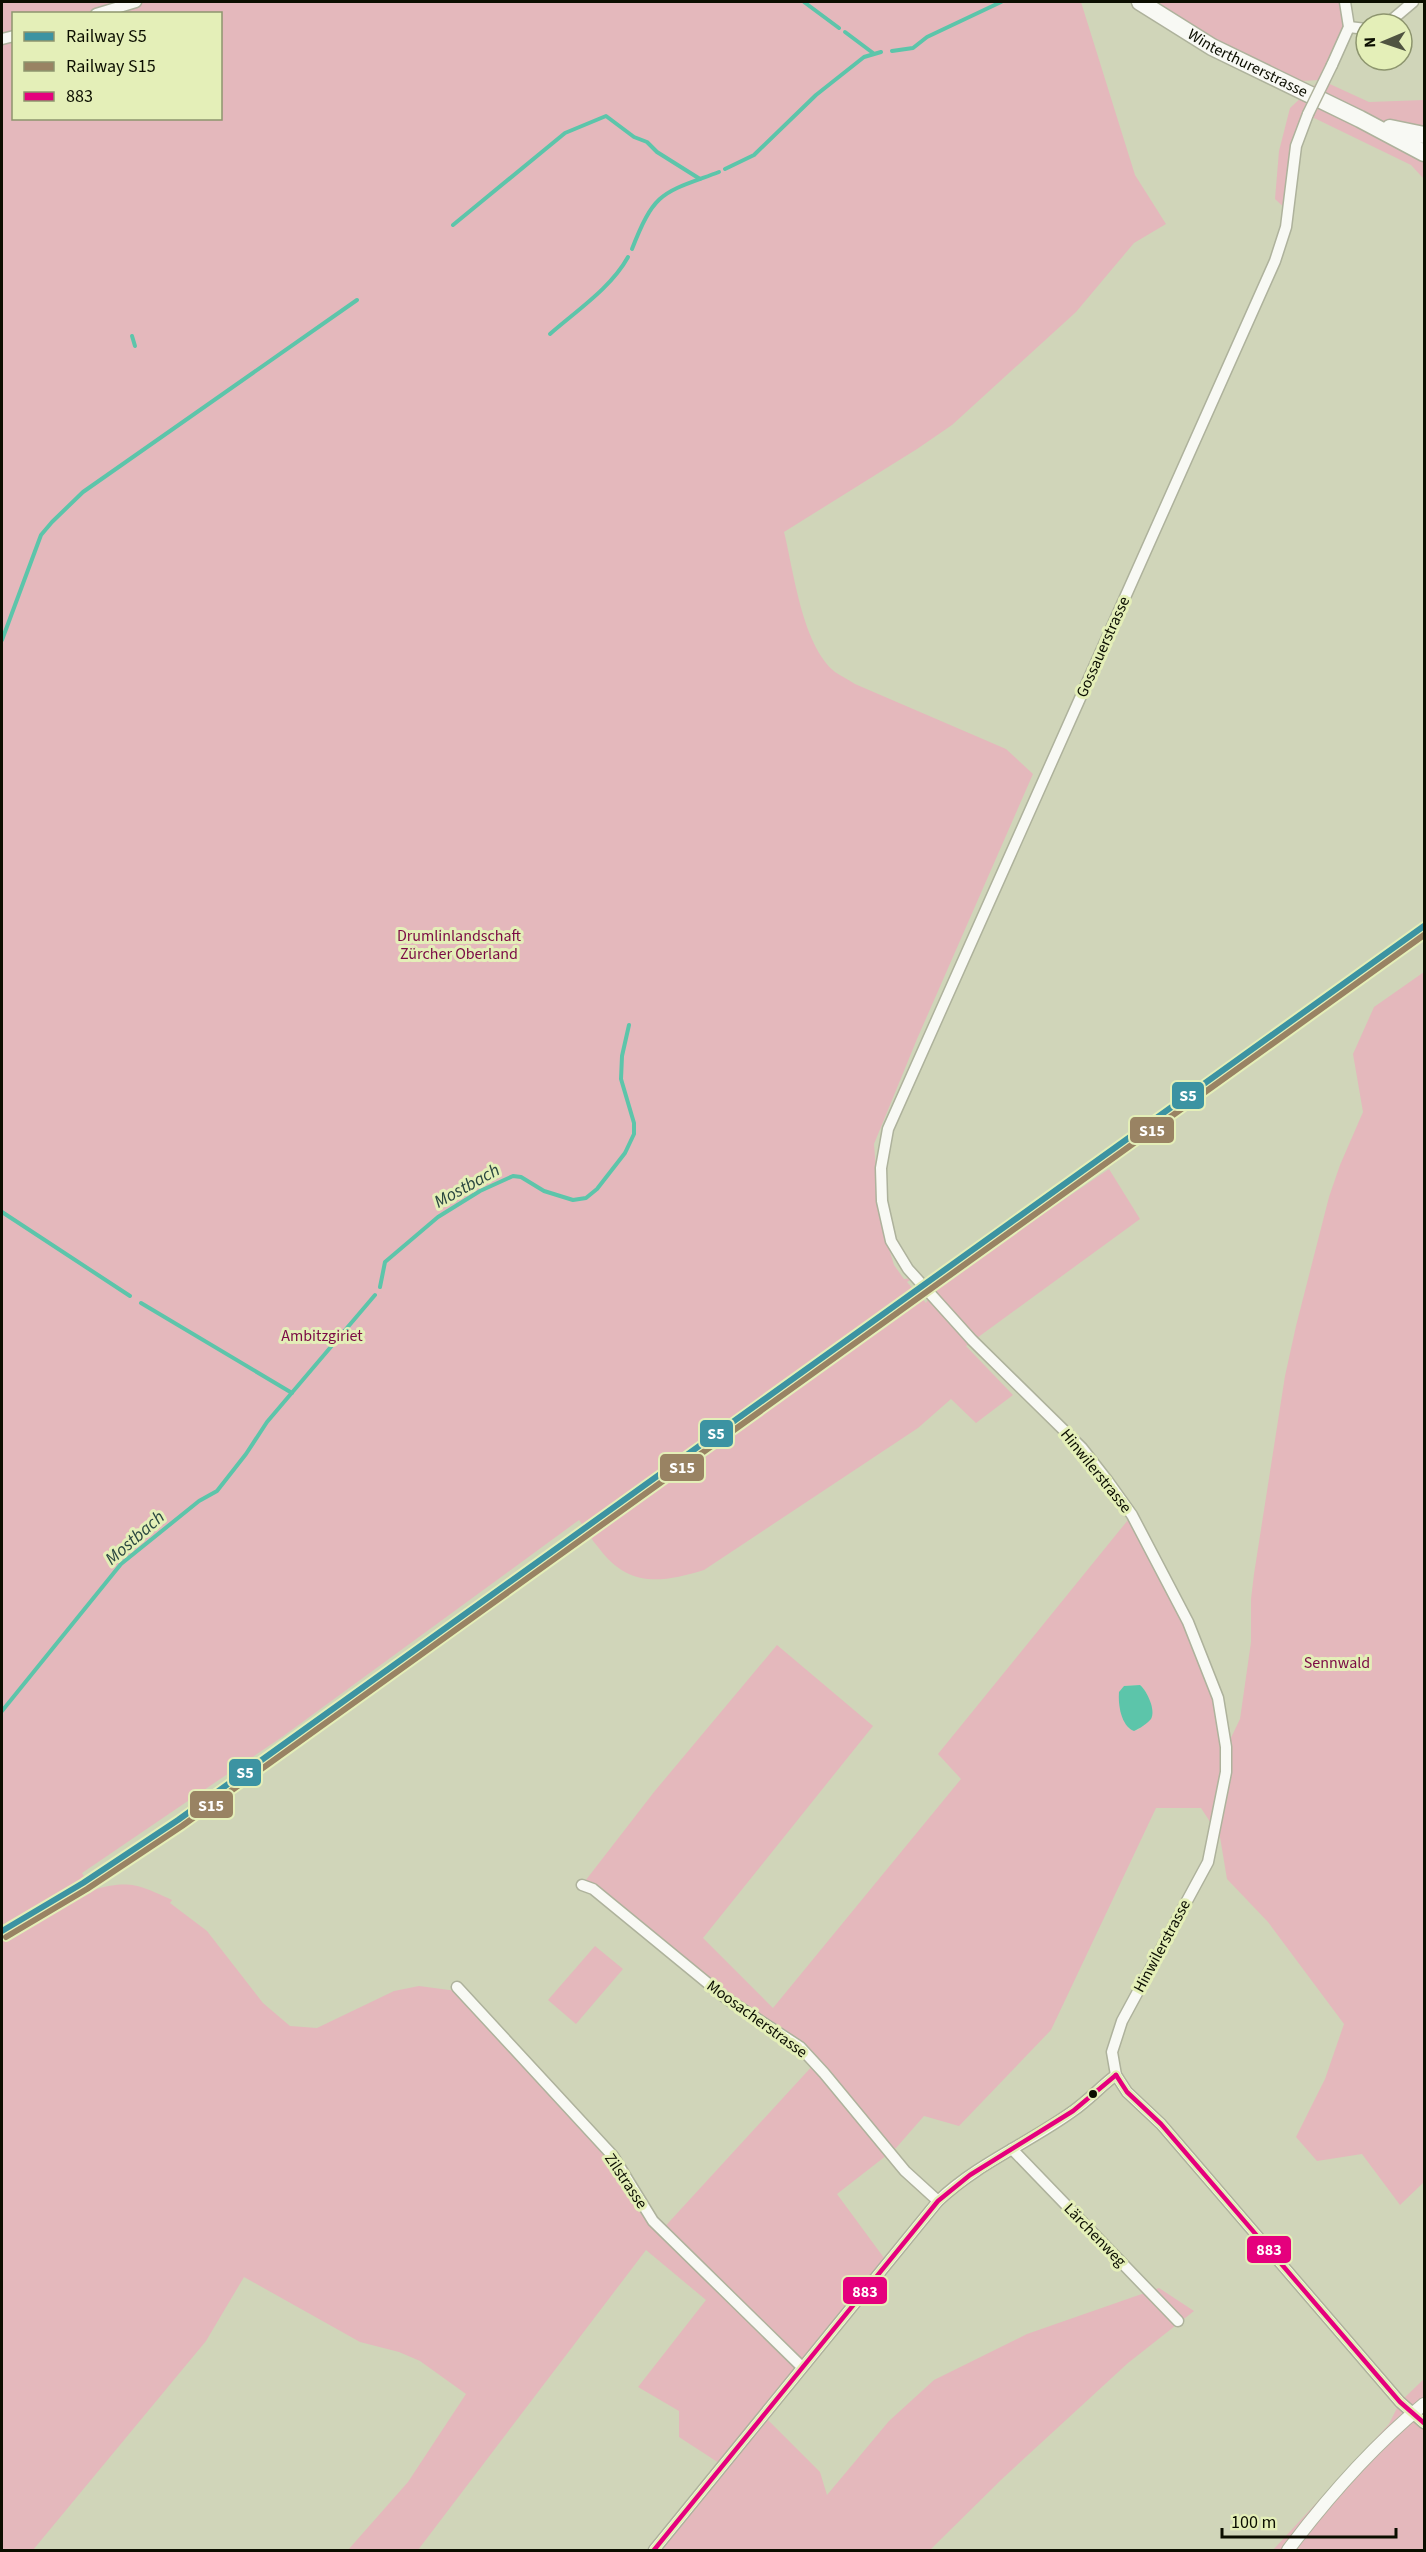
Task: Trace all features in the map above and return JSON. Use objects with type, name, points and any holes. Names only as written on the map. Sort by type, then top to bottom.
[{"type":"highway","name":"Winterthurerstrasse","points":[[1140,2],[1212,47],[1360,119]]},
{"type":"highway","points":[[1360,119],[1425,135]]},
{"type":"highway","points":[[1360,119],[1425,153]]},
{"type":"street","points":[[103,12],[136,2]]},
{"type":"street","points":[[1345,2],[1349,27],[1354,28]]},
{"type":"street","points":[[1401,12],[1413,2]]},
{"type":"street","name":"Gossauerstrasse","points":[[922,1287],[891,1241],[882,1201],[881,1168],[888,1129],[1275,261],[1286,227],[1296,146],[1308,114],[1349,27]]},
{"type":"street","name":"Hinwilerstrasse","points":[[922,1287],[972,1340],[1082,1448],[1107,1480],[1146,1540],[1188,1622],[1218,1698],[1226,1739],[1226,1772],[1208,1862],[1122,2022],[1112,2052],[1116,2075]]},
{"type":"street","name":"Moosacherstrasse","points":[[582,1885],[593,1889],[727,1999],[800,2048],[824,2073],[904,2171],[938,2201]]},
{"type":"street","name":"Zilstrasse","points":[[457,1987],[613,2157],[653,2221],[802,2367]]},
{"type":"street","points":[[654,2550],[938,2201],[954,2186],[1073,2111],[1116,2075],[1127,2092],[1161,2124],[1412,2414],[1425,2423]]},
{"type":"street","name":"Lärchenweg","points":[[1012,2149],[1178,2321]]},
{"type":"street","points":[[1288,2550],[1356,2469],[1425,2404]]},
{"type":"green space","name":"Drumlinlandschaft Zürcher Oberland","points":[[2,2],[1081,2],[1135,175],[1166,224],[1134,243],[1076,312],[952,425],[784,532],[807,626],[824,660],[835,672],[855,684],[1006,749],[1033,774],[917,1039],[874,1144],[880,1219],[894,1265],[904,1279],[913,1278],[907,1282],[926,1303],[936,1286],[1109,1169],[1140,1219],[966,1346],[1013,1395],[976,1423],[951,1399],[918,1428],[704,1570],[674,1578],[646,1579],[621,1570],[598,1547],[579,1520],[282,1737],[82,1873],[92,1890],[116,1885],[133,1885],[172,1900],[170,1903],[207,1931],[263,2003],[290,2026],[317,2028],[394,1991],[419,1986],[457,1991],[609,2160],[649,2224],[659,2233],[815,2063],[582,1885],[654,1792],[777,1645],[873,1726],[703,1938],[773,2008],[961,1779],[938,1754],[1132,1515],[1151,1549],[1218,1698],[1227,1746],[1240,1719],[1251,1642],[1251,1599],[1254,1574],[1285,1376],[1329,1197],[1363,1112],[1353,1054],[1374,1007],[1424,972],[1424,2182],[1400,2205],[1362,2154],[1317,2161],[1296,2137],[1325,2079],[1344,2024],[1268,1922],[1227,1879],[1220,1837],[1201,1808],[1156,1808],[1051,2030],[959,2126],[924,2116],[896,2148],[837,2194],[887,2262],[763,2415],[820,2472],[827,2495],[889,2421],[934,2380],[1027,2334],[1159,2288],[1194,2311],[1128,2363],[1002,2479],[930,2550],[654,2550],[722,2465],[679,2437],[679,2411],[638,2387],[706,2300],[646,2250],[418,2550],[348,2550],[408,2482],[466,2394],[420,2361],[399,2352],[360,2342],[244,2277],[206,2341],[33,2550],[2,2550]],"holes":[[[1140,1685],[1149,1701],[1148,1714],[1138,1730],[1129,1729],[1122,1715],[1119,1692],[1124,1686]]]},
{"type":"green space","points":[[1140,2],[1345,2],[1349,27],[1321,80],[1369,102],[1424,100],[1424,179],[1411,165],[1308,115],[1296,146],[1288,211],[1275,199],[1279,151],[1290,108],[1320,80],[1301,81],[1212,47]]},
{"type":"green space","points":[[595,1946],[623,1969],[576,2024],[548,2000]]},
{"type":"green space","points":[[1424,2379],[1424,2550],[1273,2550],[1389,2424],[1400,2402]]},
{"type":"water","points":[[1140,1685],[1150,1701],[1152,1715],[1148,1722],[1134,1731],[1123,1720],[1119,1692],[1124,1686]]},
{"type":"waterway","points":[[804,2],[839,28]]},
{"type":"waterway","points":[[892,51],[913,48],[927,37],[1001,2]]},
{"type":"waterway","points":[[845,32],[873,53]]},
{"type":"waterway","points":[[725,169],[754,155],[816,95],[864,57],[881,52]]},
{"type":"waterway","points":[[453,225],[565,133],[606,116],[634,137],[647,142],[657,152],[700,179]]},
{"type":"waterway","points":[[632,249],[647,215],[663,196],[719,172]]},
{"type":"waterway","points":[[550,334],[603,289],[628,257]]},
{"type":"waterway","points":[[2,640],[41,535],[83,492],[357,300]]},
{"type":"waterway","points":[[132,336],[135,346]]},
{"type":"waterway","name":"Mostbach","points":[[380,1287],[385,1262],[438,1217],[480,1191],[513,1176],[521,1177],[544,1191],[573,1200],[586,1198],[597,1189],[625,1153],[634,1134],[634,1123],[621,1079],[622,1056],[629,1025]]},
{"type":"waterway","name":"Mostbach","points":[[2,1212],[130,1296]]},
{"type":"waterway","name":"Mostbach","points":[[2,1711],[121,1564],[199,1501],[217,1491],[267,1422],[375,1295]]},
{"type":"waterway","name":"Mostbach","points":[[141,1303],[292,1393]]},
{"type":"rail line","name":"S5","points":[[2,1931],[83,1883],[178,1820],[1424,926]]},
{"type":"rail line","name":"S15","points":[[6,1937],[87,1889],[182,1826],[1424,935]]},
{"type":"transit line","name":"883","points":[[1116,2075],[1127,2092],[1161,2124],[1400,2402],[1424,2423]]},
{"type":"transit line","name":"883","points":[[654,2550],[938,2201],[970,2175],[1073,2111],[1116,2075]]},
{"type":"park label","name":"Ambitzgiriet","points":[[322,1336]]},
{"type":"park label","name":"Sennwald","points":[[1337,1663]]}]
